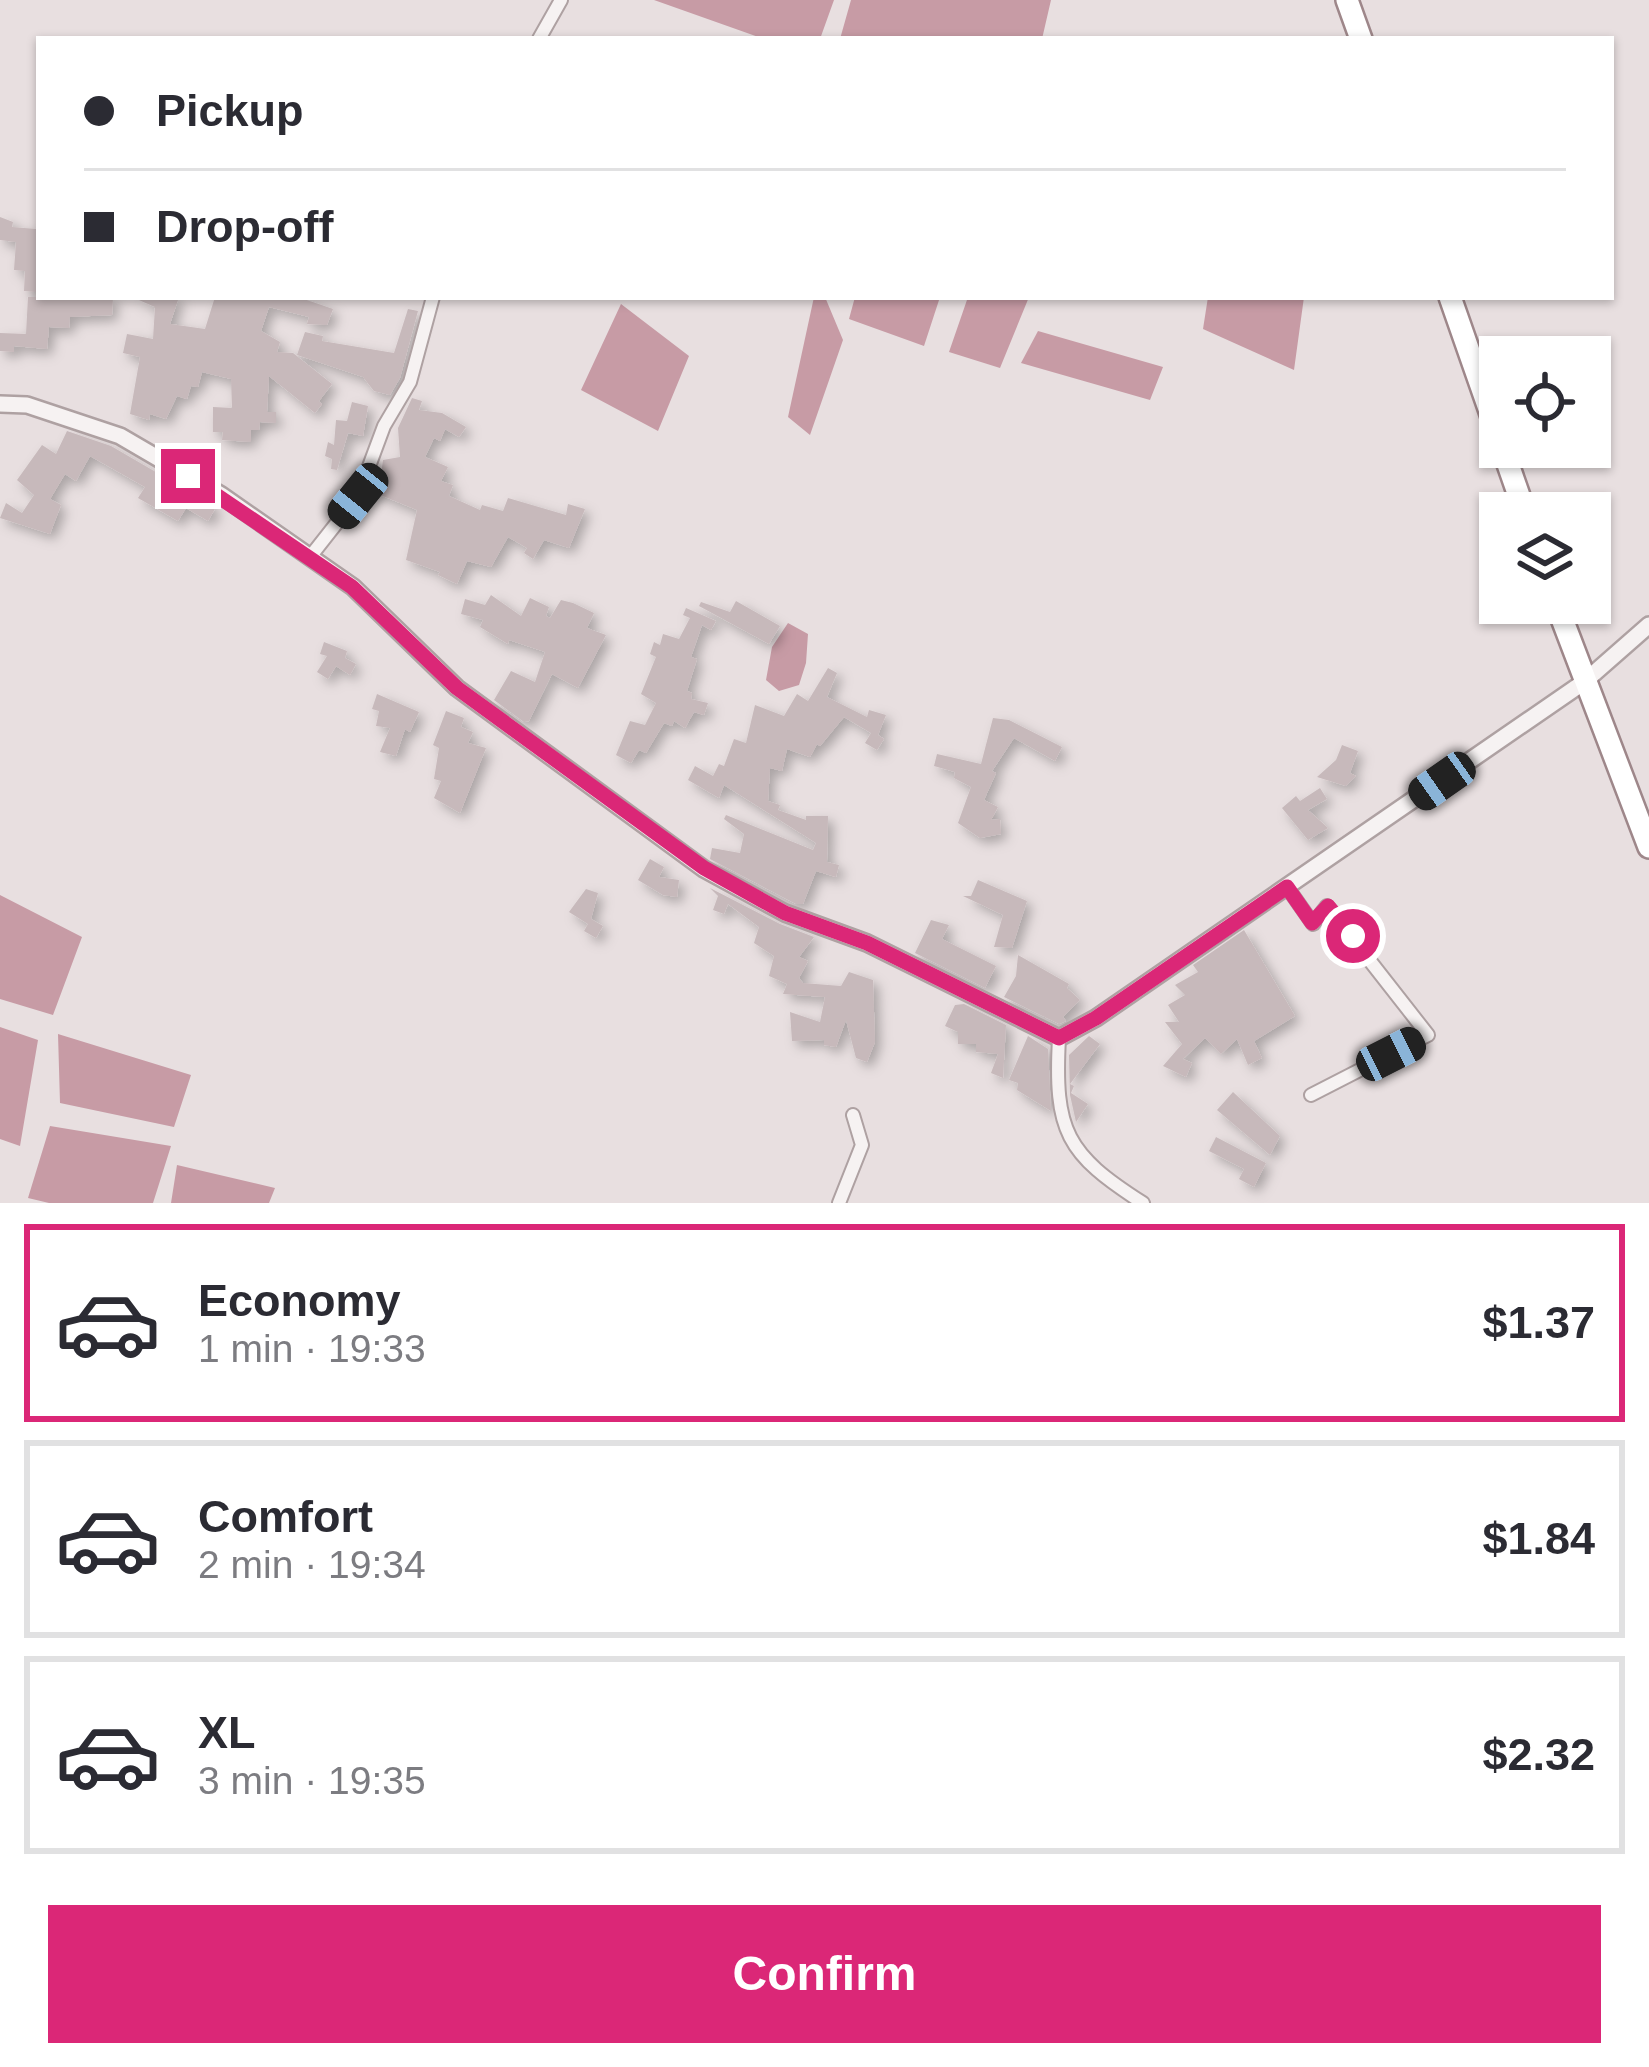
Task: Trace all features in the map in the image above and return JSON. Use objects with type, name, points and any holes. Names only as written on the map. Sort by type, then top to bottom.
[{"type":"highway","points":[[1347,0],[1360,36]]},
{"type":"highway","points":[[1451,300],[1479,381]]},
{"type":"highway","points":[[1563,624],[1649,848]]},
{"type":"street","points":[[541,36],[561,0]]},
{"type":"street","points":[[310,557],[358,496],[384,426],[410,382],[432,300]]},
{"type":"street","points":[[0,404],[27,405],[119,436],[221,495],[352,587],[457,688],[704,868],[785,913],[886,951],[1059,1038]]},
{"type":"street","points":[[1059,1038],[1096,1018],[1584,682],[1649,625]]},
{"type":"street","points":[[1287,887],[1312,923],[1328,906],[1428,1035],[1311,1095]]},
{"type":"street","points":[[1059,1038],[1062,1109],[1071,1145],[1098,1172],[1143,1203]]},
{"type":"street","points":[[839,1203],[862,1145],[853,1115]]},
{"type":"shaded area","points":[[654,0],[834,0],[821,36],[756,36]]},
{"type":"shaded area","points":[[851,0],[1051,0],[1043,36],[841,36]]},
{"type":"shaded area","points":[[813,300],[826,300],[843,340],[810,435],[788,417]]},
{"type":"shaded area","points":[[854,300],[939,300],[924,346],[849,319]]},
{"type":"shaded area","points":[[967,300],[1028,300],[1000,368],[949,352]]},
{"type":"shaded area","points":[[1208,300],[1304,300],[1294,370],[1203,329]]},
{"type":"shaded area","points":[[621,304],[689,356],[658,431],[581,390]]},
{"type":"shaded area","points":[[1038,331],[1163,367],[1150,400],[1021,363]]},
{"type":"shaded area","points":[[788,623],[808,634],[806,663],[799,685],[779,691],[766,680],[772,647]]},
{"type":"shaded area","points":[[0,895],[82,937],[53,1015],[0,999]]},
{"type":"shaded area","points":[[0,1027],[38,1040],[20,1146],[0,1139]]},
{"type":"shaded area","points":[[58,1034],[191,1075],[174,1127],[60,1103]]},
{"type":"shaded area","points":[[50,1126],[171,1146],[153,1203],[49,1203],[28,1198]]},
{"type":"shaded area","points":[[177,1165],[275,1188],[269,1203],[171,1203]]},
{"type":"building","points":[[0,217],[13,222],[12,227],[36,229],[36,292],[24,291],[25,271],[14,270],[16,242],[0,240]]},
{"type":"building","points":[[28,297],[113,300],[112,315],[70,317],[69,328],[49,327],[47,349],[14,346],[14,352],[0,351],[0,333],[26,334]]},
{"type":"building","points":[[139,300],[178,300],[170,324],[205,329],[214,300],[307,300],[333,309],[327,325],[307,324],[309,317],[269,307],[261,331],[280,342],[277,352],[293,353],[332,384],[319,401],[322,404],[315,413],[269,376],[267,412],[276,412],[276,423],[260,422],[259,430],[251,430],[251,442],[222,440],[223,432],[213,432],[213,407],[232,408],[231,379],[202,372],[198,387],[191,386],[187,399],[177,396],[166,419],[130,414],[140,357],[123,353],[127,334],[153,339],[155,307]]},
{"type":"building","points":[[408,309],[418,311],[400,378],[390,395],[374,391],[363,377],[297,355],[305,332],[323,336],[322,341],[394,353]]},
{"type":"building","points":[[412,398],[422,401],[419,410],[442,413],[466,427],[459,437],[445,429],[440,441],[434,438],[425,457],[448,467],[441,481],[453,485],[449,496],[480,510],[482,505],[503,511],[508,498],[566,515],[568,504],[585,509],[569,548],[544,540],[533,559],[524,553],[527,548],[508,537],[491,567],[467,561],[457,584],[438,575],[440,572],[406,560],[417,510],[373,492],[380,483],[383,460],[400,457],[398,428]]},
{"type":"building","points":[[352,402],[368,406],[363,436],[348,433],[337,470],[331,469],[332,459],[325,456],[328,442],[334,445],[336,420],[347,421]]},
{"type":"building","points":[[67,431],[111,446],[216,507],[208,521],[186,508],[178,521],[138,498],[145,487],[90,456],[76,481],[65,474],[50,499],[61,505],[50,534],[0,518],[6,503],[22,513],[34,495],[17,480],[42,445],[56,454]]},
{"type":"building","points":[[491,595],[521,616],[530,598],[549,607],[546,616],[550,618],[561,600],[573,603],[594,613],[587,628],[606,635],[578,688],[552,674],[529,721],[494,700],[511,671],[535,682],[545,652],[509,640],[508,644],[480,627],[483,620],[461,614],[465,599],[485,605]]},
{"type":"building","points":[[736,601],[780,626],[769,644],[699,606],[701,602],[730,612]]},
{"type":"building","points":[[686,608],[716,621],[711,630],[702,625],[691,657],[697,659],[687,691],[691,699],[708,703],[704,715],[694,712],[685,728],[674,721],[672,726],[664,723],[646,753],[639,750],[631,763],[616,755],[630,721],[645,725],[656,703],[641,694],[656,657],[650,654],[654,642],[660,645],[663,634],[679,639],[690,618],[683,615]]},
{"type":"building","points":[[324,642],[347,651],[345,658],[356,664],[350,675],[336,666],[328,679],[317,672],[327,656],[320,654]]},
{"type":"building","points":[[828,668],[837,673],[827,697],[867,717],[869,710],[886,715],[878,735],[884,739],[877,750],[865,743],[871,733],[844,717],[810,757],[787,749],[782,771],[770,768],[768,801],[806,820],[806,816],[828,816],[827,862],[839,865],[836,877],[816,871],[803,904],[796,904],[710,859],[712,848],[740,853],[744,834],[724,819],[726,815],[813,850],[816,843],[724,785],[719,798],[688,780],[695,766],[713,776],[719,764],[724,766],[734,739],[746,743],[755,705],[784,716],[797,694],[808,701]]},
{"type":"building","points":[[377,694],[419,712],[410,732],[405,729],[396,756],[380,752],[390,728],[376,726],[379,711],[372,709]]},
{"type":"building","points":[[446,711],[464,718],[461,727],[473,732],[468,743],[486,748],[460,813],[434,798],[441,781],[434,779],[439,748],[433,745]]},
{"type":"building","points":[[993,718],[1009,720],[1062,747],[1055,761],[1014,738],[992,771],[996,773],[984,800],[998,807],[991,820],[1000,819],[1001,834],[980,838],[958,823],[971,787],[954,778],[955,772],[934,766],[937,754],[981,764]]},
{"type":"building","points":[[1342,745],[1358,751],[1350,773],[1356,776],[1346,786],[1317,777],[1336,760]]},
{"type":"building","points":[[1320,788],[1327,799],[1308,810],[1328,828],[1308,840],[1282,808],[1296,796],[1300,801]]},
{"type":"building","points":[[650,859],[664,867],[659,877],[679,880],[677,897],[663,895],[638,880]]},
{"type":"building","points":[[978,880],[1027,901],[1012,948],[994,947],[1003,915],[963,896],[971,896]]},
{"type":"building","points":[[710,888],[814,937],[799,957],[808,961],[799,978],[803,983],[841,986],[849,972],[873,980],[875,1042],[867,1062],[856,1058],[846,1020],[836,1047],[824,1045],[824,1040],[792,1041],[790,1012],[820,1022],[825,997],[783,994],[787,984],[769,976],[774,956],[754,943],[759,927],[728,904],[724,914],[713,910],[718,896]]},
{"type":"building","points":[[586,889],[598,893],[591,919],[603,926],[596,938],[584,931],[588,924],[569,912]]},
{"type":"building","points":[[931,920],[949,925],[942,939],[996,966],[985,988],[915,953]]},
{"type":"building","points":[[1244,930],[1295,1016],[1254,1041],[1262,1058],[1248,1065],[1237,1039],[1221,1054],[1205,1038],[1183,1059],[1192,1063],[1186,1077],[1163,1066],[1182,1044],[1165,1022],[1179,1022],[1168,1005],[1185,995],[1175,985],[1198,972],[1193,965]]},
{"type":"building","points":[[1018,955],[1069,984],[1067,988],[1080,1000],[1063,1017],[1066,1021],[1059,1024],[1004,997],[1016,976]]},
{"type":"building","points":[[964,1004],[1006,1025],[1003,1078],[991,1073],[998,1054],[976,1052],[976,1044],[958,1044],[958,1032],[945,1026],[955,1005]]},
{"type":"building","points":[[1028,1036],[1048,1049],[1051,1111],[1009,1080]]},
{"type":"building","points":[[1089,1036],[1100,1044],[1070,1084],[1074,1086],[1071,1093],[1088,1104],[1076,1122],[1070,1095],[1069,1055]]},
{"type":"building","points":[[1233,1092],[1280,1136],[1270,1155],[1217,1110]]},
{"type":"building","points":[[1216,1137],[1266,1163],[1254,1187],[1239,1179],[1244,1169],[1209,1151]]},
{"type":"route","points":[[188,476],[352,587],[457,688],[704,868],[785,913],[867,943],[1059,1038],[1096,1018],[1287,887],[1312,923],[1328,906],[1353,936]]}]
